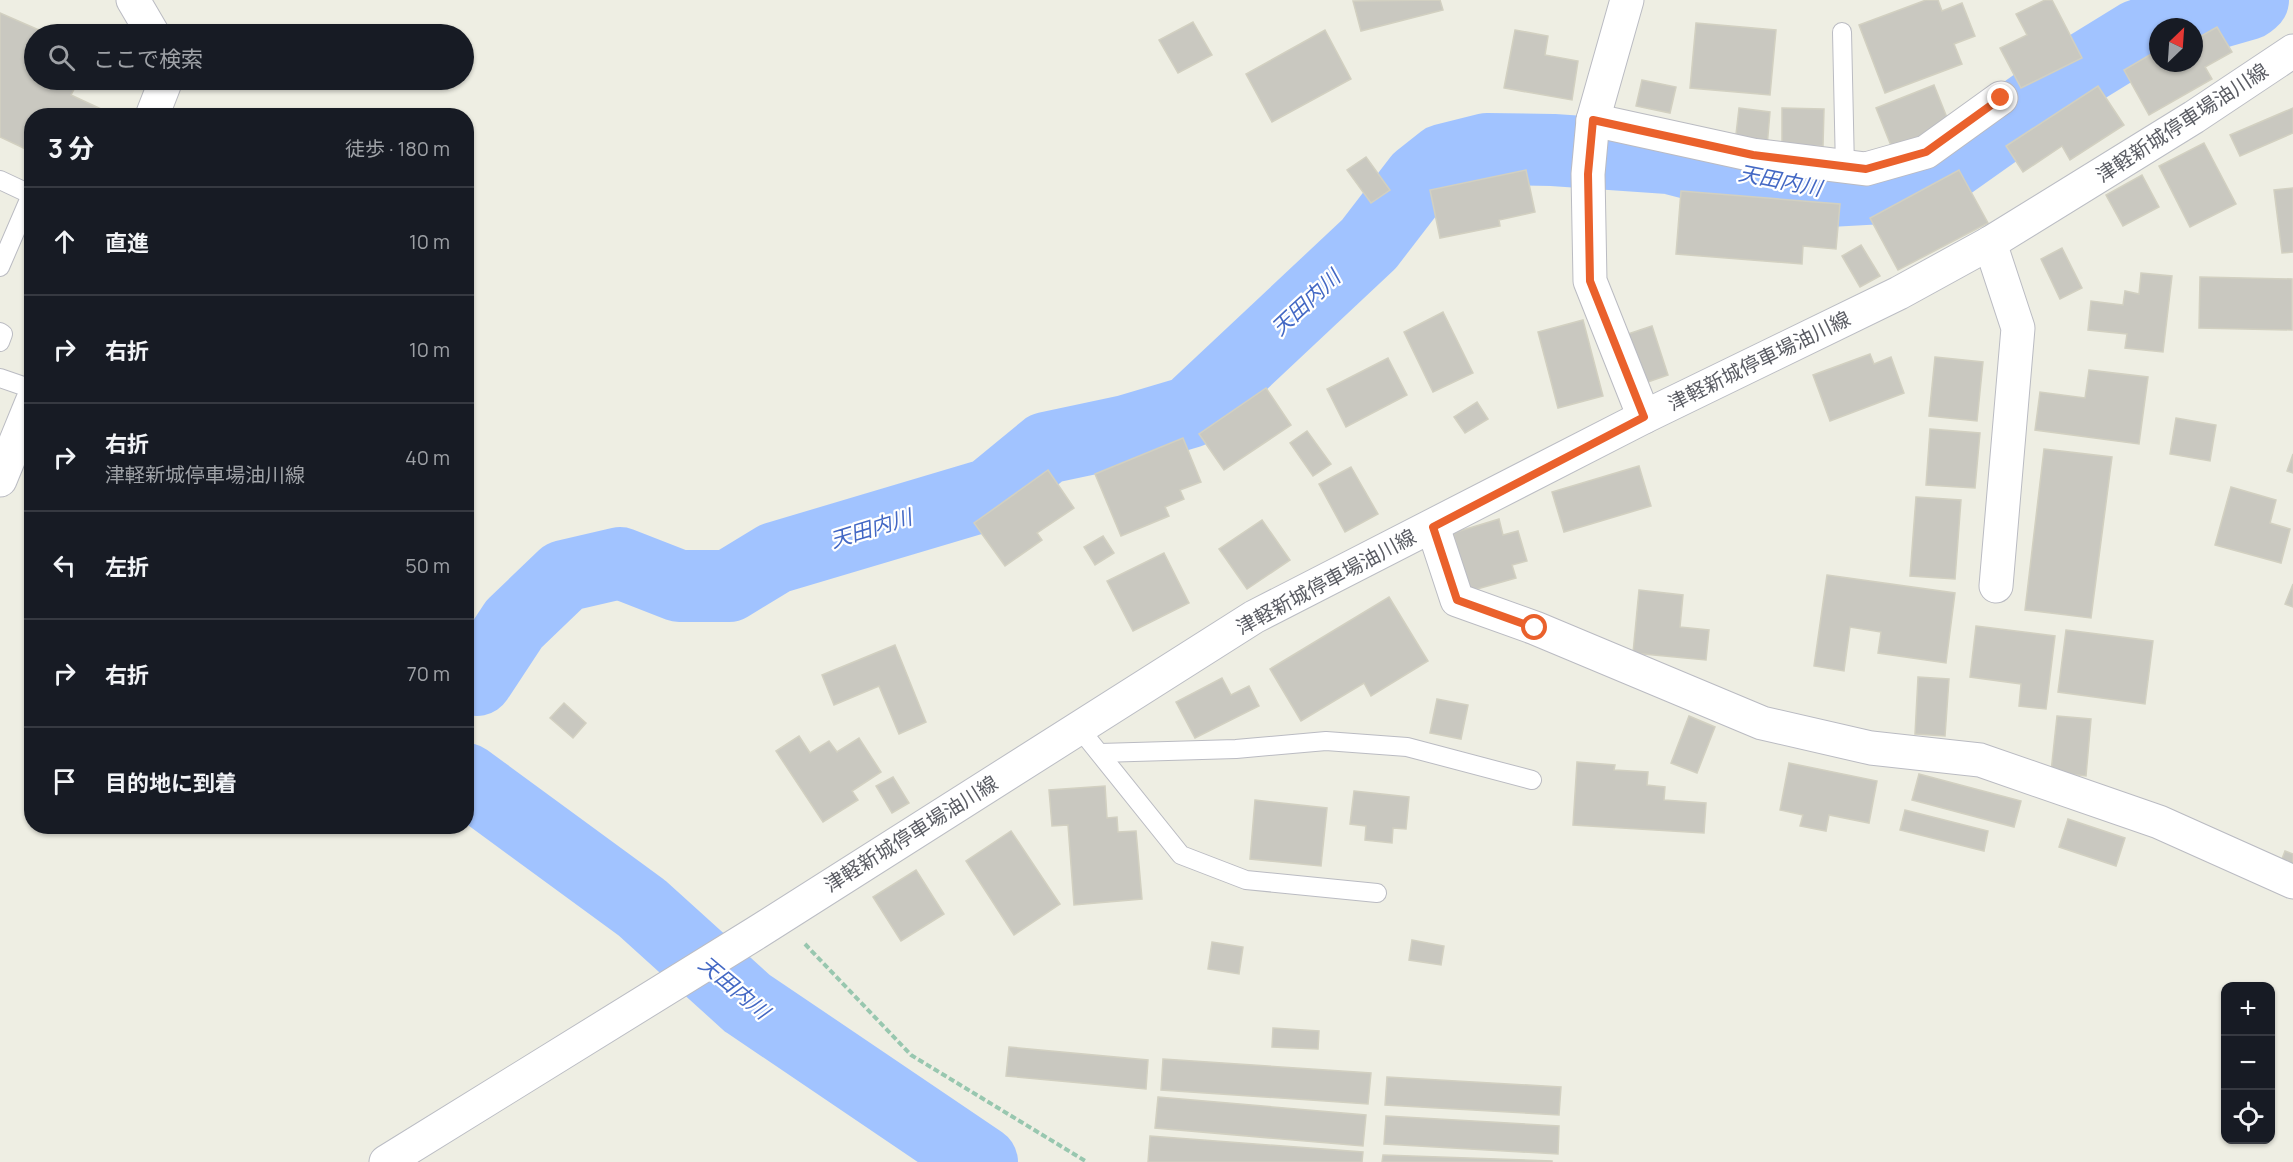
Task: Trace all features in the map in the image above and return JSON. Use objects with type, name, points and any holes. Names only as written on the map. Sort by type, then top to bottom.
[{"type":"street","points":[[133,0],[147,24]]},
{"type":"street","points":[[1627,0],[1592,128],[1588,174],[1590,281],[1644,417]]},
{"type":"street","name":"津軽新城停車場油川線","points":[[386,1162],[768,925],[1254,617],[1644,417],[1899,293],[1990,243],[2194,117],[2293,51]]},
{"type":"street","points":[[155,108],[162,90]]},
{"type":"street","points":[[1592,128],[1753,155],[1866,169],[1926,152],[2001,98]]},
{"type":"street","points":[[1990,243],[2018,328],[1996,586]]},
{"type":"street","points":[[0,480],[24,417]]},
{"type":"street","points":[[1433,527],[1457,600],[1535,628],[1762,723],[1871,748],[1980,760],[2159,822],[2293,882]]},
{"type":"lane","points":[[1842,32],[1845,168]]},
{"type":"lane","points":[[0,180],[24,192]]},
{"type":"lane","points":[[0,267],[24,211]]},
{"type":"lane","points":[[0,332],[3,334],[0,342]]},
{"type":"lane","points":[[0,378],[24,394]]},
{"type":"lane","points":[[1079,728],[1181,855],[1246,880],[1377,893]]},
{"type":"lane","points":[[1100,753],[1236,749],[1326,741],[1407,747],[1532,780]]},
{"type":"path","points":[[768,925],[836,979],[911,1055],[1087,1162]]},
{"type":"building","points":[[1440,0],[1443,10],[1361,31],[1353,1]]},
{"type":"building","points":[[1926,0],[1938,0],[1942,11],[1962,3],[1975,36],[1954,44],[1962,64],[1885,93],[1859,25]]},
{"type":"building","points":[[2045,0],[2052,0],[2082,58],[2021,88],[2000,48],[2027,35],[2016,14]]},
{"type":"building","points":[[0,13],[25,24],[24,90],[74,90],[71,95],[99,108],[24,108],[24,148],[0,137]]},
{"type":"building","points":[[1193,22],[1212,55],[1178,73],[1159,40]]},
{"type":"building","points":[[1696,23],[1776,30],[1770,95],[1690,88]]},
{"type":"building","points":[[2217,27],[2232,52],[2205,67],[2212,79],[2149,115],[2124,70],[2149,55],[2149,72],[2203,72],[2203,35]]},
{"type":"building","points":[[1325,30],[1351,79],[1272,122],[1246,74]]},
{"type":"building","points":[[1515,30],[1548,36],[1545,55],[1578,61],[1572,100],[1504,88]]},
{"type":"building","points":[[1642,80],[1676,87],[1670,113],[1636,106]]},
{"type":"building","points":[[1934,85],[1950,125],[1892,148],[1876,108]]},
{"type":"building","points":[[2098,86],[2124,125],[2070,160],[2062,146],[2023,172],[2006,146]]},
{"type":"building","points":[[1739,108],[1770,112],[1767,147],[1735,143]]},
{"type":"building","points":[[1782,108],[1824,109],[1823,146],[1782,145]]},
{"type":"building","points":[[2293,108],[2293,133],[2240,156],[2230,135]]},
{"type":"building","points":[[2204,143],[2236,204],[2190,227],[2159,166]]},
{"type":"building","points":[[1366,157],[1390,190],[1371,203],[1347,170]]},
{"type":"building","points":[[1526,170],[1535,212],[1499,220],[1500,226],[1440,238],[1430,190]]},
{"type":"building","points":[[1959,170],[1988,223],[1898,270],[1870,218]]},
{"type":"building","points":[[2142,175],[2159,207],[2123,226],[2106,195]]},
{"type":"building","points":[[2293,188],[2293,252],[2282,253],[2274,190]]},
{"type":"building","points":[[1681,191],[1840,204],[1836,249],[1803,246],[1802,264],[1676,254]]},
{"type":"building","points":[[1861,245],[1880,276],[1860,287],[1842,256]]},
{"type":"building","points":[[2062,248],[2082,288],[2060,299],[2041,259]]},
{"type":"building","points":[[2141,273],[2172,276],[2163,352],[2125,348],[2127,334],[2088,330],[2091,301],[2123,305],[2125,291],[2139,294]]},
{"type":"building","points":[[2200,277],[2292,279],[2292,330],[2199,328]]},
{"type":"building","points":[[1443,312],[1473,373],[1433,392],[1404,332]]},
{"type":"building","points":[[1583,320],[1603,396],[1558,408],[1538,332]]},
{"type":"building","points":[[1652,326],[1668,375],[1642,384],[1625,335]]},
{"type":"building","points":[[1870,354],[1874,364],[1891,357],[1904,393],[1830,421],[1813,375]]},
{"type":"building","points":[[1935,357],[1983,362],[1977,421],[1929,416]]},
{"type":"building","points":[[1388,358],[1407,395],[1346,427],[1327,389]]},
{"type":"building","points":[[2089,370],[2148,377],[2139,444],[2035,430],[2040,392],[2085,398]]},
{"type":"building","points":[[1266,388],[1291,425],[1224,470],[1199,434]]},
{"type":"building","points":[[1477,402],[1488,419],[1465,433],[1454,417]]},
{"type":"building","points":[[2176,418],[2216,425],[2210,461],[2170,454]]},
{"type":"building","points":[[1930,429],[1980,433],[1975,488],[1926,485]]},
{"type":"building","points":[[1307,431],[1331,464],[1313,476],[1290,443]]},
{"type":"building","points":[[1183,438],[1201,482],[1180,490],[1184,499],[1165,507],[1169,516],[1121,536],[1095,474]]},
{"type":"building","points":[[2044,449],[2112,457],[2091,618],[2025,610]]},
{"type":"building","points":[[2293,454],[2293,473],[2287,471]]},
{"type":"building","points":[[1639,466],[1651,506],[1564,532],[1552,492]]},
{"type":"building","points":[[1351,467],[1378,514],[1345,532],[1319,484]]},
{"type":"building","points":[[1048,470],[1074,508],[1037,533],[1042,540],[1005,566],[974,523]]},
{"type":"building","points":[[2231,487],[2276,500],[2270,523],[2290,529],[2281,563],[2215,545]]},
{"type":"building","points":[[1916,497],[1961,500],[1955,579],[1910,576]]},
{"type":"building","points":[[1499,519],[1503,535],[1518,531],[1527,561],[1512,565],[1516,578],[1470,591],[1453,533]]},
{"type":"building","points":[[1262,520],[1290,560],[1247,589],[1219,549]]},
{"type":"building","points":[[1103,536],[1114,553],[1095,565],[1084,547]]},
{"type":"building","points":[[1164,553],[1189,603],[1133,631],[1107,581]]},
{"type":"building","points":[[1827,575],[1955,593],[1946,663],[1878,653],[1881,632],[1850,627],[1844,671],[1814,666]]},
{"type":"building","points":[[2293,584],[2293,607],[2285,604]]},
{"type":"building","points":[[1639,590],[1683,595],[1680,627],[1709,630],[1706,660],[1633,653]]},
{"type":"building","points":[[1389,597],[1428,661],[1371,696],[1364,683],[1301,721],[1270,669]]},
{"type":"building","points":[[1976,626],[2055,636],[2046,709],[2019,706],[2021,684],[1970,677]]},
{"type":"building","points":[[2066,630],[2153,641],[2145,704],[2058,692]]},
{"type":"building","points":[[895,645],[926,722],[899,734],[879,686],[834,705],[822,675]]},
{"type":"building","points":[[1918,677],[1949,679],[1945,736],[1915,734]]},
{"type":"building","points":[[1222,678],[1231,695],[1249,686],[1259,706],[1195,738],[1176,702]]},
{"type":"building","points":[[1437,699],[1468,705],[1461,739],[1430,733]]},
{"type":"building","points":[[564,703],[586,723],[573,738],[550,718]]},
{"type":"building","points":[[1689,716],[1715,727],[1697,773],[1671,763]]},
{"type":"building","points":[[2057,716],[2091,719],[2086,776],[2051,772]]},
{"type":"building","points":[[799,736],[810,753],[829,741],[837,752],[859,738],[881,772],[852,791],[858,800],[823,822],[776,751]]},
{"type":"building","points":[[1577,762],[1615,765],[1614,770],[1648,772],[1647,785],[1665,787],[1664,800],[1706,803],[1704,833],[1573,825]]},
{"type":"building","points":[[1789,763],[1877,781],[1869,823],[1829,815],[1826,831],[1800,826],[1803,815],[1780,810]]},
{"type":"building","points":[[1919,774],[2021,801],[2014,827],[1912,800]]},
{"type":"building","points":[[893,777],[909,803],[892,813],[876,786]]},
{"type":"building","points":[[1105,786],[1107,818],[1117,817],[1118,832],[1136,831],[1142,899],[1074,905],[1068,825],[1052,826],[1049,790]]},
{"type":"building","points":[[1354,791],[1409,797],[1406,829],[1393,828],[1392,843],[1365,840],[1366,826],[1350,824]]},
{"type":"building","points":[[1255,800],[1327,808],[1321,866],[1250,859]]},
{"type":"building","points":[[1905,810],[1988,831],[1984,851],[1900,830]]},
{"type":"building","points":[[2068,819],[2125,838],[2116,866],[2059,847]]},
{"type":"building","points":[[1011,831],[1060,904],[1014,935],[966,861]]},
{"type":"building","points":[[2285,851],[2293,854],[2293,872],[2279,867]]},
{"type":"building","points":[[916,870],[944,914],[901,941],[873,897]]},
{"type":"building","points":[[1412,940],[1444,946],[1441,965],[1409,960]]},
{"type":"building","points":[[1212,942],[1243,947],[1239,974],[1208,969]]},
{"type":"building","points":[[1273,1028],[1319,1031],[1318,1049],[1272,1047]]},
{"type":"building","points":[[1009,1047],[1148,1060],[1146,1089],[1006,1076]]},
{"type":"building","points":[[1163,1059],[1371,1073],[1368,1104],[1161,1090]]},
{"type":"building","points":[[1387,1077],[1561,1087],[1559,1115],[1385,1105]]},
{"type":"building","points":[[1158,1097],[1366,1115],[1363,1146],[1155,1128]]},
{"type":"building","points":[[1386,1116],[1559,1126],[1558,1154],[1384,1144]]},
{"type":"building","points":[[1150,1136],[1363,1152],[1362,1162],[1148,1162]]},
{"type":"building","points":[[1383,1155],[1552,1161],[1552,1162],[1382,1162]]},
{"type":"waterway","name":"天田内川","points":[[2199,18],[2248,4],[2253,0]]},
{"type":"waterway","name":"天田内川","points":[[477,680],[514,624],[564,576],[620,563],[679,586],[729,586],[775,558],[990,494],[1046,448],[1126,431],[1190,412],[1369,244],[1419,179],[1443,160],[1487,149],[1553,150],[1669,158],[1735,175],[1828,191],[1883,188],[1939,172],[2087,67],[2139,35],[2149,32]]},
{"type":"waterway","name":"天田内川","points":[[474,785],[642,908],[747,1003],[982,1162]]},
{"type":"route","points":[[1535,628],[1457,600],[1433,527],[1644,417],[1590,281],[1588,174],[1593,120],[1753,155],[1866,169],[1926,152],[2001,98]]}]
